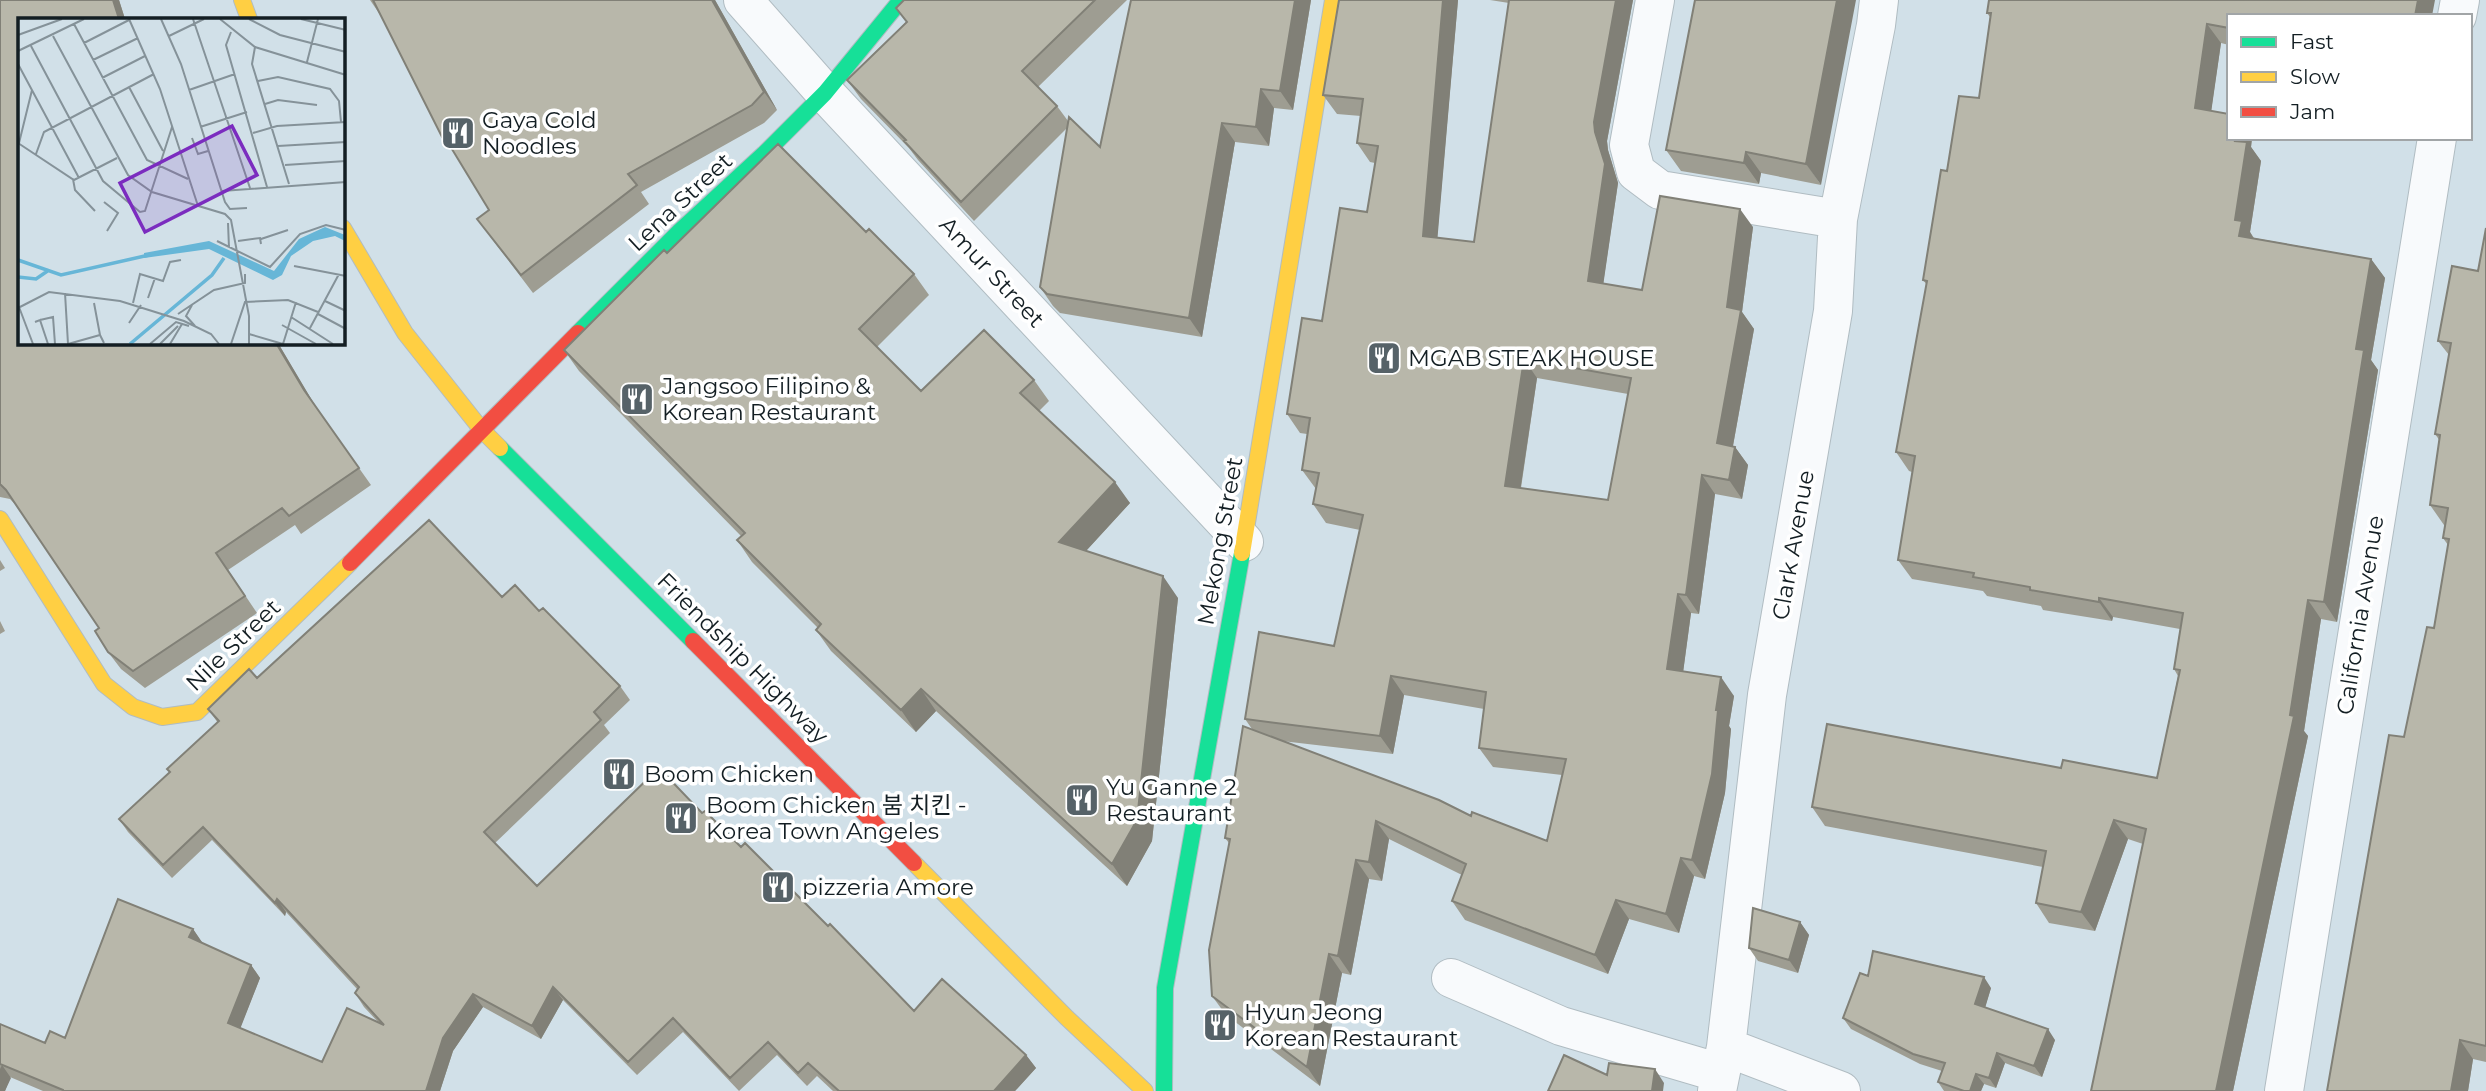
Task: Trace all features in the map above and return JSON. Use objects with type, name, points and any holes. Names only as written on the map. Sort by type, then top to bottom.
[{"type":"street","points":[[242,0],[249,18]]},
{"type":"street","name":"Amur Street","points":[[743,0],[825,93],[1244,542]]},
{"type":"street","name":"Lena Street","points":[[481,429],[679,232],[764,154],[825,93],[901,0]]},
{"type":"street","name":"Mekong Street","points":[[1164,1091],[1165,988],[1244,542],[1333,0]]},
{"type":"street","points":[[1655,0],[1629,145],[1636,172],[1660,190],[1838,219]]},
{"type":"street","name":"Clark Avenue","points":[[1721,1071],[1767,695],[1833,311],[1838,219],[1879,0]]},
{"type":"street","name":"California Avenue","points":[[2284,1091],[2437,140]]},
{"type":"street","name":"Friendship Highway","points":[[345,231],[405,333],[481,429],[1067,1018],[1145,1091]]},
{"type":"street","name":"Nile Street","points":[[0,519],[104,684],[132,707],[162,718],[197,712],[389,526],[481,429]]},
{"type":"street","points":[[1451,978],[1560,1026],[1721,1071],[1841,1091]]},
{"type":"building","points":[[0,0],[113,0],[119,18],[18,18],[18,345],[277,345],[304,390],[359,468],[289,516],[282,508],[216,553],[245,596],[133,671],[108,652],[95,631],[99,628],[0,484]]},
{"type":"building","points":[[373,0],[712,0],[764,92],[752,105],[628,174],[637,185],[521,275],[477,219],[489,210],[444,136],[442,137]]},
{"type":"building","points":[[904,0],[1095,0],[1022,71],[1057,106],[961,202],[904,141],[906,140],[847,80],[907,22],[896,8]]},
{"type":"building","points":[[1131,0],[1295,0],[1280,91],[1261,89],[1256,127],[1222,123],[1189,318],[1047,294],[1040,287],[1069,117],[1100,147]]},
{"type":"building","points":[[1339,0],[1443,0],[1423,236],[1474,242],[1509,0],[1616,0],[1594,122],[1605,164],[1588,281],[1642,290],[1660,196],[1740,209],[1727,307],[1741,310],[1717,443],[1735,447],[1729,480],[1702,475],[1686,595],[1678,594],[1667,669],[1721,677],[1712,774],[1692,860],[1681,858],[1666,914],[1616,900],[1595,955],[1452,901],[1466,864],[1376,821],[1369,862],[1356,860],[1338,956],[1329,954],[1307,1067],[1212,996],[1209,950],[1230,839],[1225,838],[1243,726],[1439,800],[1471,816],[1472,812],[1547,841],[1566,759],[1479,748],[1486,692],[1391,676],[1380,736],[1245,719],[1259,632],[1334,646],[1363,515],[1313,504],[1319,473],[1302,470],[1310,418],[1287,414],[1302,318],[1322,321],[1340,208],[1367,212],[1378,146],[1357,143],[1363,99],[1323,95]],"holes":[[[1524,359],[1631,378],[1608,500],[1505,486]]]},
{"type":"building","points":[[1695,0],[1837,0],[1806,164],[1746,152],[1744,163],[1666,150]]},
{"type":"building","points":[[1989,0],[2418,0],[2415,14],[2227,14],[2227,28],[2207,24],[2195,108],[2227,114],[2227,140],[2247,142],[2235,220],[2242,221],[2239,236],[2371,259],[2356,349],[2364,350],[2324,602],[2308,600],[2290,715],[2294,716],[2216,1091],[2091,1091],[2146,829],[2114,820],[2081,912],[2036,903],[2046,851],[1812,807],[1827,724],[2061,768],[2063,760],[2157,778],[2180,670],[2174,669],[2183,613],[2099,598],[2099,602],[2030,590],[2030,587],[1973,577],[1974,573],[1898,560],[1915,456],[1896,452],[1927,281],[1923,280],[1941,170],[1947,171],[1959,96],[1979,98],[1991,13],[1987,13]]},
{"type":"building","points":[[778,144],[866,232],[869,229],[914,274],[859,329],[921,391],[984,330],[1034,380],[1020,393],[1115,482],[1059,542],[1163,576],[1137,820],[1112,864],[921,689],[901,710],[816,630],[821,624],[737,540],[745,533],[564,350],[664,250],[667,253]]},
{"type":"building","points":[[2486,228],[2486,1046],[2460,1040],[2451,1091],[2327,1091],[2389,735],[2404,737],[2427,627],[2434,628],[2449,539],[2443,538],[2448,508],[2430,505],[2440,435],[2435,434],[2451,343],[2438,341],[2452,266],[2478,271]]},
{"type":"building","points":[[429,520],[502,597],[515,585],[539,611],[543,608],[620,686],[594,712],[601,720],[484,832],[537,886],[659,768],[702,813],[705,811],[741,847],[745,843],[828,926],[830,924],[914,1011],[942,979],[1026,1055],[994,1091],[839,1091],[808,1063],[798,1073],[768,1042],[730,1078],[673,1018],[628,1062],[553,987],[532,1026],[473,994],[443,1038],[426,1091],[63,1091],[0,1064],[0,1024],[45,1043],[50,1031],[65,1038],[118,899],[193,929],[189,937],[251,965],[228,1023],[322,1062],[347,1008],[384,1025],[355,993],[359,987],[277,899],[275,903],[203,827],[163,865],[119,819],[170,772],[167,769],[219,721],[208,709],[249,669],[257,678]]},
{"type":"building","points":[[1753,908],[1800,922],[1789,960],[1749,948]]},
{"type":"building","points":[[1873,951],[1984,977],[1975,1004],[2048,1029],[2034,1066],[1997,1053],[1989,1078],[1976,1074],[1970,1091],[1964,1091],[1938,1082],[1945,1063],[1913,1054],[1843,1018],[1860,973],[1868,976]]},
{"type":"building","points":[[1564,1055],[1607,1075],[1609,1063],[1655,1069],[1652,1091],[1548,1091]]},
{"type":"traffic: fast","points":[[578,333],[825,93],[901,0]]},
{"type":"traffic: fast","points":[[500,448],[693,641]]},
{"type":"traffic: fast","points":[[1164,1091],[1165,988],[1242,553]]},
{"type":"traffic: slow","points":[[242,0],[249,18]]},
{"type":"traffic: slow","points":[[1242,553],[1333,0]]},
{"type":"traffic: slow","points":[[345,231],[405,333],[481,429],[500,448]]},
{"type":"traffic: slow","points":[[0,519],[104,684],[133,707],[162,717],[197,712],[350,563]]},
{"type":"traffic: slow","points":[[914,863],[1067,1018],[1145,1091]]},
{"type":"traffic: jam","points":[[350,563],[578,333]]},
{"type":"traffic: jam","points":[[693,641],[914,863]]},
{"type":"place","name":"Gaya Cold Noodles","points":[[458,133]]},
{"type":"place","name":"MGAB STEAK HOUSE","points":[[1384,358]]},
{"type":"place","name":"Jangsoo Filipino & Korean Restaurant","points":[[637,399]]},
{"type":"place","name":"Boom Chicken","points":[[619,774]]},
{"type":"place","name":"Yu Ganne 2 Restaurant","points":[[1082,800]]},
{"type":"place","name":"Boom Chicken 붐 치킨 - Korea Town Angeles","points":[[681,818]]},
{"type":"place","name":"pizzeria Amore","points":[[778,887]]},
{"type":"place","name":"Hyun Jeong Korean Restaurant","points":[[1220,1025]]}]
